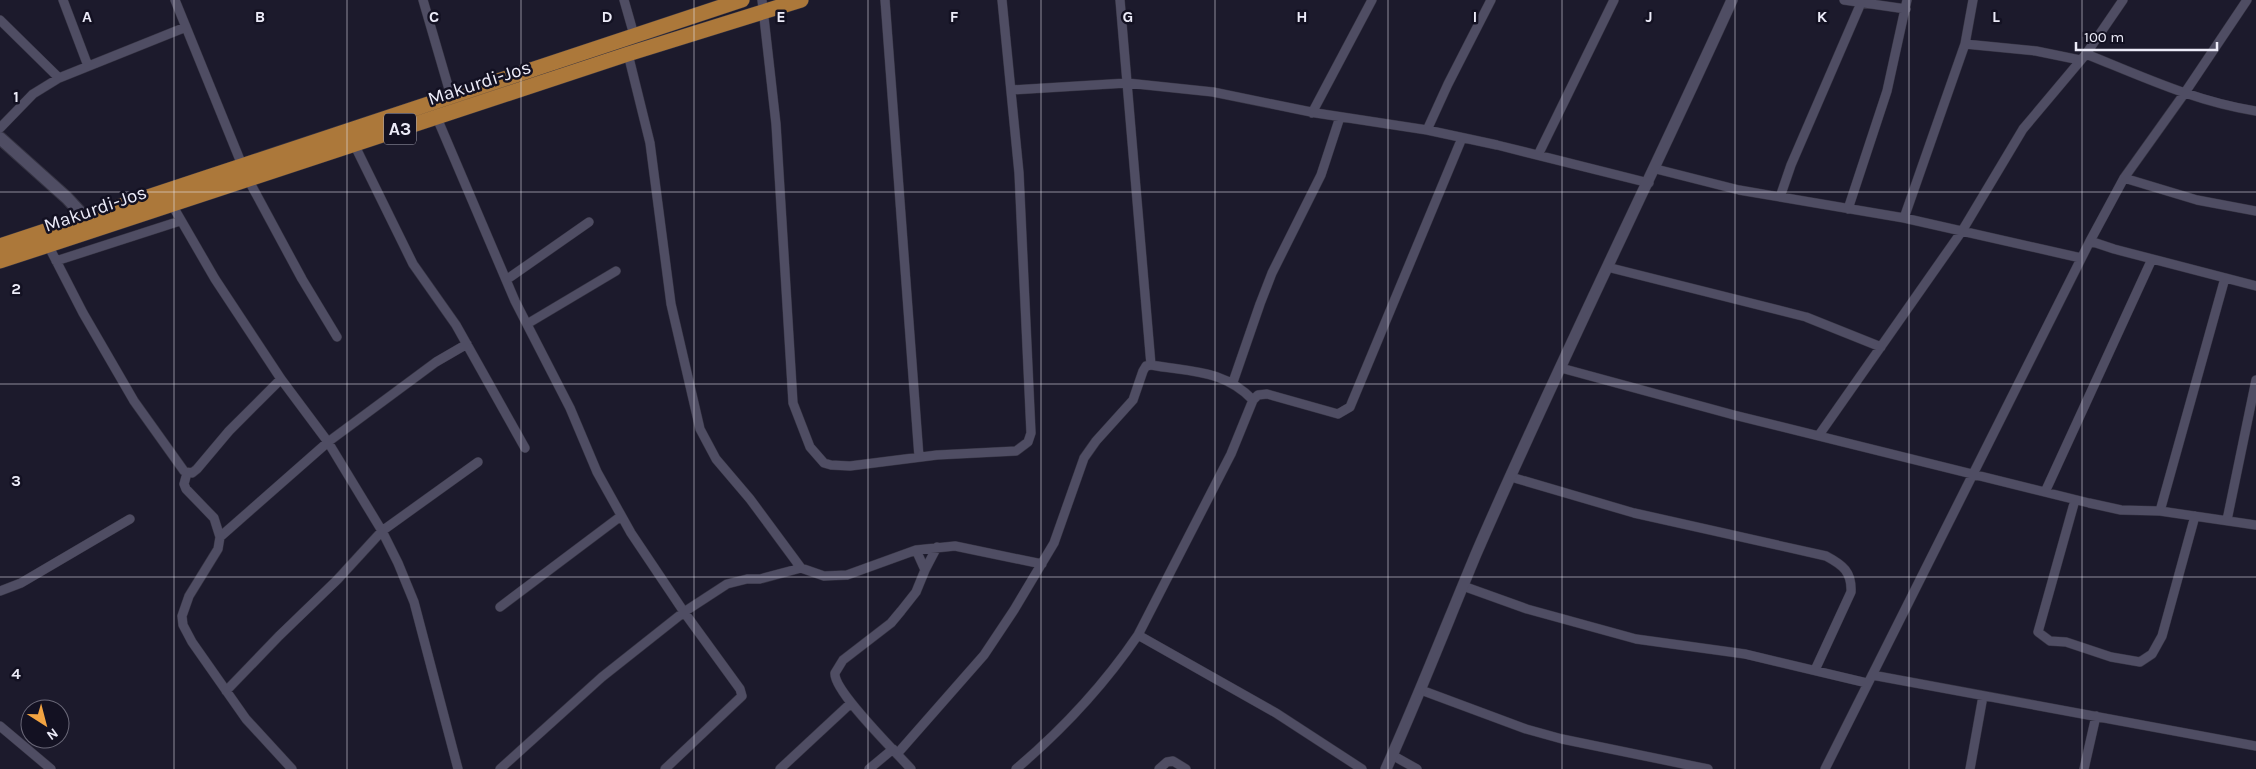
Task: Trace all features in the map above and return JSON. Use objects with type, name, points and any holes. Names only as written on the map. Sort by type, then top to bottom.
[{"type":"highway","name":"Makurdi-Jos","points":[[0,261],[48,245],[91,224],[245,172],[451,96],[742,0]]},
{"type":"highway","name":"Makurdi-Jos","points":[[0,246],[171,204],[245,172],[354,144],[437,118],[628,54],[763,6],[801,0]]},
{"type":"main road","points":[[0,138],[67,198],[91,224]]},
{"type":"street","points":[[63,0],[88,66]]},
{"type":"street","points":[[175,0],[245,172],[302,279],[337,337]]},
{"type":"street","points":[[423,0],[451,96]]},
{"type":"street","points":[[624,0],[634,35]]},
{"type":"street","points":[[885,0],[919,457]]},
{"type":"street","points":[[763,6],[776,124],[792,403],[810,447],[824,463],[850,466],[919,457],[1016,451],[1028,442],[1032,433],[1019,173],[1002,0]]},
{"type":"street","points":[[1120,0],[1151,365]]},
{"type":"street","points":[[1312,113],[1372,0]]},
{"type":"street","points":[[1427,130],[1448,84],[1492,0]]},
{"type":"street","points":[[1538,156],[1614,0]]},
{"type":"street","points":[[1386,769],[1511,477],[1607,268],[1656,169],[1732,0]]},
{"type":"street","points":[[1844,0],[1861,3],[1906,5],[1887,92],[1848,209]]},
{"type":"street","points":[[1904,218],[1965,44],[1973,0]]},
{"type":"street","points":[[1819,435],[1962,231],[2023,129],[2083,57],[2124,0]]},
{"type":"street","points":[[1825,769],[1972,473],[2081,258],[2124,178],[2184,94],[2246,0]]},
{"type":"street","points":[[1780,197],[1791,165],[1861,3]]},
{"type":"street","points":[[0,20],[59,78]]},
{"type":"street","points":[[0,128],[33,94],[59,78],[186,26]]},
{"type":"street","points":[[1965,44],[2083,57],[2184,94],[2231,107],[2256,111]]},
{"type":"street","points":[[628,54],[650,143],[671,304],[700,429],[716,459],[750,499],[801,568]]},
{"type":"street","points":[[1011,90],[1127,83],[1213,92],[1312,113],[1427,130],[1649,183]]},
{"type":"street","points":[[1233,382],[1272,273],[1321,175],[1340,117]]},
{"type":"street","points":[[437,118],[506,280],[570,408],[597,472],[621,516],[684,612],[740,689],[742,696],[665,769]]},
{"type":"street","points":[[1016,769],[1069,721],[1121,660],[1138,636],[1231,454],[1253,400],[1258,395],[1267,394],[1338,414],[1350,407],[1462,138]]},
{"type":"street","points":[[354,144],[413,264],[467,344],[525,448]]},
{"type":"street","points":[[1656,169],[1739,190],[1904,218],[2081,258]]},
{"type":"street","points":[[2124,178],[2197,200],[2256,211]]},
{"type":"street","points":[[171,204],[281,380],[328,442],[382,531],[414,602],[458,769]]},
{"type":"street","points":[[56,261],[180,220]]},
{"type":"street","points":[[506,280],[590,222]]},
{"type":"street","points":[[91,224],[108,243]]},
{"type":"street","points":[[2090,241],[2256,286]]},
{"type":"street","points":[[48,245],[83,313],[134,401],[181,469],[187,473]]},
{"type":"street","points":[[2045,492],[2152,259]]},
{"type":"street","points":[[1607,268],[1806,317],[1881,347]]},
{"type":"street","points":[[527,324],[616,271]]},
{"type":"street","points":[[2160,511],[2225,278]]},
{"type":"street","points":[[220,538],[328,442],[436,362],[467,344]]},
{"type":"street","points":[[869,769],[895,751],[984,655],[1054,543],[1084,458],[1096,441],[1133,400],[1146,366],[1151,365],[1212,374],[1233,382],[1253,400]]},
{"type":"street","points":[[1561,368],[1734,415],[2075,500],[2120,510],[2160,511],[2256,525]]},
{"type":"street","points":[[187,473],[197,469],[229,431],[281,380]]},
{"type":"street","points":[[2227,520],[2256,380]]},
{"type":"street","points":[[226,691],[337,580],[382,531],[478,462]]},
{"type":"street","points":[[187,473],[184,484],[186,489],[214,518],[220,538],[218,549],[189,596],[182,616],[183,624],[192,642],[246,719],[292,769]]},
{"type":"street","points":[[1511,477],[1634,513],[1826,556],[1841,564],[1849,574],[1851,592],[1815,670]]},
{"type":"street","points":[[2075,500],[2038,632],[2050,641],[2066,642],[2111,657],[2140,662],[2152,654],[2162,636],[2195,516]]},
{"type":"street","points":[[500,607],[621,516]]},
{"type":"street","points":[[0,591],[21,583],[130,519]]},
{"type":"street","points":[[500,769],[602,677],[684,612],[727,584],[747,579],[760,579],[801,568],[824,576],[847,575],[916,550],[937,547],[955,546],[1042,564]]},
{"type":"street","points":[[911,769],[851,703],[836,684],[834,678],[837,668],[843,660],[891,623],[916,592],[937,547]]},
{"type":"street","points":[[916,550],[925,570]]},
{"type":"street","points":[[1464,586],[1527,609],[1636,639],[1745,654],[1815,670],[1983,696],[2256,746]]},
{"type":"street","points":[[1138,636],[1276,714],[1362,769]]},
{"type":"street","points":[[1421,690],[1526,729],[1562,740],[1708,769]]},
{"type":"street","points":[[1970,769],[1983,696]]},
{"type":"street","points":[[780,769],[851,703]]},
{"type":"street","points":[[2084,769],[2096,716]]},
{"type":"street","points":[[1,728],[51,769]]},
{"type":"street","points":[[1392,755],[1417,769]]},
{"type":"street","points":[[1159,769],[1167,762],[1173,761],[1186,769]]}]
